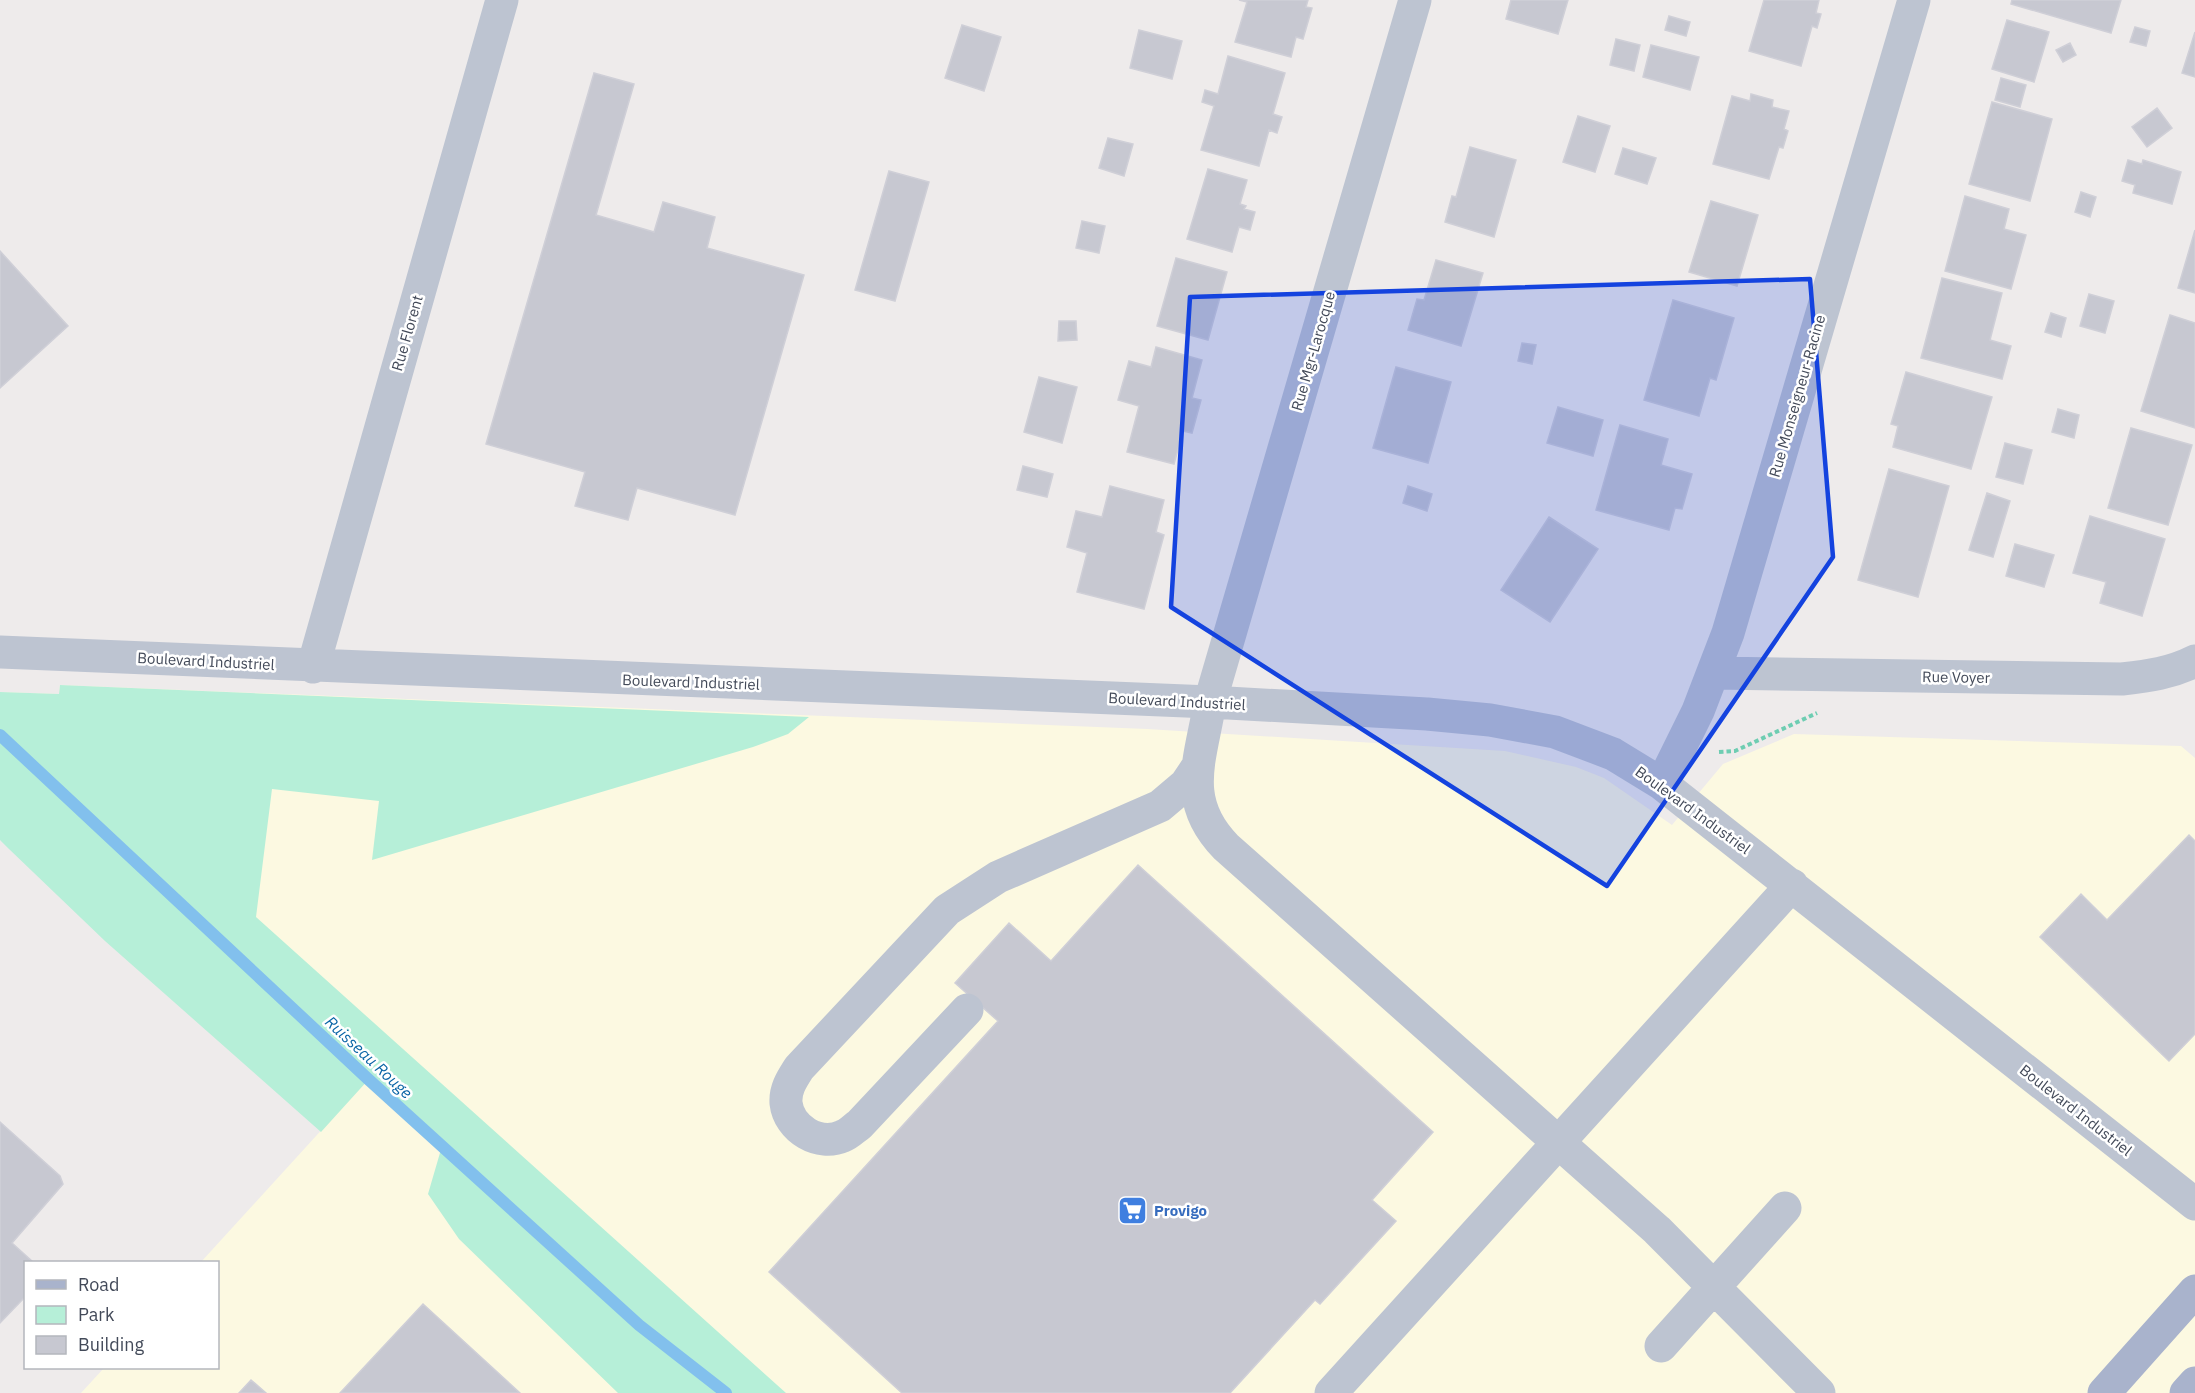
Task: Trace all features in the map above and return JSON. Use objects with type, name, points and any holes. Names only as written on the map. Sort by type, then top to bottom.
[{"type":"main road","points":[[2104,1393],[2195,1291]]},
{"type":"main road","points":[[2186,1393],[2195,1383]]},
{"type":"street","name":"Rue Florent","points":[[313,667],[502,0]]},
{"type":"street","name":"Rue Mgr-Larocque","points":[[1415,0],[1210,702],[1198,766],[1197,802],[1203,819],[1213,834],[1656,1230],[1820,1393]]},
{"type":"street","name":"Rue Monseigneur-Racine","points":[[1662,784],[1681,748],[1713,673],[1743,580],[1914,0]]},
{"type":"street","name":"Boulevard Industriel","points":[[0,652],[313,667],[1210,702],[1427,714],[1522,724],[1584,741],[1613,754],[1662,784],[2195,1204]]},
{"type":"street","name":"Rue Voyer","points":[[1713,673],[2122,679],[2177,670],[2195,660]]},
{"type":"street","points":[[968,1010],[859,1125],[844,1136],[825,1140],[806,1134],[792,1121],[786,1103],[789,1084],[799,1068],[947,910],[1008,872],[1160,806],[1186,784],[1198,766]]},
{"type":"street","points":[[1331,1393],[1792,885]]},
{"type":"street","points":[[1660,1346],[1785,1208]]},
{"type":"path","points":[[1681,748],[1707,752],[1735,751],[1830,708],[1833,676]]},
{"type":"highlighted area","points":[[1810,279],[1833,557],[1607,886],[1171,607],[1190,297]]},
{"type":"shaded area","points":[[60,685],[1147,729],[1505,751],[1576,767],[1604,778],[1672,825],[1723,764],[1794,734],[2181,746],[2195,758],[2195,1393],[81,1393],[103,1369],[219,1369],[219,1261],[202,1261],[368,1079],[0,692],[59,694]]},
{"type":"green space","points":[[60,685],[809,717],[788,734],[753,747],[372,860],[379,801],[272,789],[256,917],[786,1393],[618,1393],[459,1239],[428,1194],[442,1146],[369,1079],[321,1132],[105,941],[9,849],[0,840],[0,692],[59,694]]},
{"type":"building","points":[[1239,0],[1308,0],[1306,7],[1312,8],[1303,39],[1296,37],[1291,57],[1235,42],[1247,2]]},
{"type":"building","points":[[1511,0],[1568,0],[1558,34],[1506,19]]},
{"type":"building","points":[[1764,0],[1819,0],[1816,13],[1821,14],[1817,28],[1812,26],[1801,66],[1749,51]]},
{"type":"building","points":[[2012,0],[2121,0],[2111,33],[2011,4]]},
{"type":"building","points":[[1669,16],[1690,22],[1686,36],[1665,30]]},
{"type":"building","points":[[2007,20],[2049,32],[2034,82],[1992,69]]},
{"type":"building","points":[[962,25],[1001,37],[984,91],[945,78]]},
{"type":"building","points":[[2135,27],[2150,31],[2146,46],[2130,42]]},
{"type":"building","points":[[1139,30],[1182,41],[1172,79],[1130,68]]},
{"type":"building","points":[[2195,32],[2195,77],[2182,73]]},
{"type":"building","points":[[1616,39],[1640,45],[1634,71],[1610,65]]},
{"type":"building","points":[[2070,43],[2076,55],[2063,62],[2056,50]]},
{"type":"building","points":[[1651,45],[1699,57],[1690,90],[1643,77]]},
{"type":"building","points":[[1228,56],[1285,73],[1273,114],[1282,117],[1277,133],[1269,130],[1259,166],[1201,150],[1214,106],[1202,102],[1205,90],[1218,94]]},
{"type":"building","points":[[594,73],[634,84],[596,215],[654,232],[663,202],[715,217],[707,248],[804,275],[735,515],[637,488],[628,520],[575,506],[585,472],[486,444]]},
{"type":"building","points":[[2001,78],[2026,85],[2020,107],[1995,100]]},
{"type":"building","points":[[1751,94],[1773,100],[1772,107],[1789,111],[1784,129],[1788,131],[1783,148],[1779,147],[1769,179],[1713,164],[1732,96],[1750,101]]},
{"type":"building","points":[[1992,102],[2052,119],[2030,201],[1969,184]]},
{"type":"building","points":[[2157,108],[2172,128],[2147,147],[2132,127]]},
{"type":"building","points":[[1578,116],[1610,126],[1595,172],[1563,162]]},
{"type":"building","points":[[1108,138],[1133,144],[1124,176],[1099,168]]},
{"type":"building","points":[[1470,147],[1516,160],[1494,237],[1445,222],[1452,196],[1456,197]]},
{"type":"building","points":[[1623,148],[1656,158],[1647,184],[1615,174]]},
{"type":"building","points":[[2128,160],[2142,164],[2143,160],[2181,172],[2172,204],[2133,193],[2135,185],[2122,181]]},
{"type":"building","points":[[1208,169],[1247,180],[1240,204],[1246,206],[1244,209],[1255,212],[1250,230],[1239,227],[1232,252],[1187,239]]},
{"type":"building","points":[[889,171],[929,182],[895,301],[855,290]]},
{"type":"building","points":[[2081,192],[2096,197],[2090,217],[2075,212]]},
{"type":"building","points":[[1965,196],[2009,209],[2004,229],[2026,235],[2011,289],[1945,271]]},
{"type":"building","points":[[1711,201],[1758,215],[1737,286],[1689,272]]},
{"type":"building","points":[[1082,221],[1105,226],[1099,253],[1076,248]]},
{"type":"building","points":[[2195,230],[2195,293],[2178,288]]},
{"type":"building","points":[[0,251],[68,326],[0,388]]},
{"type":"building","points":[[1176,258],[1227,272],[1208,340],[1157,326]]},
{"type":"building","points":[[1436,260],[1483,273],[1461,346],[1408,330],[1417,299],[1424,300]]},
{"type":"building","points":[[1942,278],[2002,293],[1990,340],[2011,346],[2002,379],[1921,358]]},
{"type":"building","points":[[2089,294],[2114,301],[2105,333],[2080,326]]},
{"type":"building","points":[[1673,300],[1734,318],[1716,380],[1710,378],[1699,416],[1644,400]]},
{"type":"building","points":[[2051,313],[2066,318],[2061,337],[2045,332]]},
{"type":"building","points":[[2170,315],[2195,323],[2195,428],[2141,411]]},
{"type":"building","points":[[1059,321],[1076,321],[1077,340],[1058,341]]},
{"type":"building","points":[[1522,343],[1536,345],[1532,364],[1518,361]]},
{"type":"building","points":[[1156,347],[1202,360],[1192,398],[1201,400],[1192,433],[1183,431],[1174,464],[1127,452],[1139,406],[1118,400],[1129,361],[1151,367]]},
{"type":"building","points":[[1396,367],[1451,382],[1428,463],[1373,448]]},
{"type":"building","points":[[1906,372],[1992,397],[1971,469],[1893,447],[1898,426],[1891,424]]},
{"type":"building","points":[[1039,377],[1077,387],[1062,443],[1024,432]]},
{"type":"building","points":[[1558,407],[1603,420],[1593,456],[1547,443]]},
{"type":"building","points":[[2058,409],[2079,415],[2074,438],[2052,432]]},
{"type":"building","points":[[1620,425],[1668,439],[1661,465],[1692,474],[1682,509],[1675,508],[1669,530],[1596,510]]},
{"type":"building","points":[[2131,428],[2192,445],[2168,525],[2108,508]]},
{"type":"building","points":[[2005,443],[2032,450],[2023,484],[1996,477]]},
{"type":"building","points":[[1023,466],[1053,474],[1047,497],[1017,490]]},
{"type":"building","points":[[1889,469],[1949,486],[1918,597],[1858,580]]},
{"type":"building","points":[[1110,486],[1164,500],[1156,532],[1164,535],[1144,609],[1077,592],[1087,553],[1067,547],[1076,511],[1102,517]]},
{"type":"building","points":[[1408,486],[1432,494],[1427,511],[1403,503]]},
{"type":"building","points":[[1987,493],[2010,501],[1993,557],[1969,550]]},
{"type":"building","points":[[2090,516],[2165,539],[2142,616],[2100,603],[2106,582],[2073,573]]},
{"type":"building","points":[[1549,517],[1598,549],[1550,622],[1501,590]]},
{"type":"building","points":[[2015,544],[2054,555],[2044,587],[2006,576]]},
{"type":"building","points":[[2189,835],[2195,841],[2195,1034],[2169,1061],[2040,937],[2081,894],[2107,920]]},
{"type":"building","points":[[1138,865],[1433,1132],[1372,1200],[1396,1221],[1320,1304],[1315,1300],[1230,1393],[902,1393],[769,1272],[998,1021],[955,983],[1009,923],[1051,961]]},
{"type":"building","points":[[0,1122],[60,1176],[63,1184],[12,1243],[32,1261],[24,1261],[24,1298],[0,1323]]},
{"type":"building","points":[[423,1304],[520,1393],[340,1393]]},
{"type":"building","points":[[251,1380],[266,1393],[239,1393]]},
{"type":"waterway","name":"Ruisseau Rouge","points":[[0,735],[368,1079],[639,1325],[726,1393]]},
{"type":"place","name":"Provigo","points":[[1133,1210]]}]
